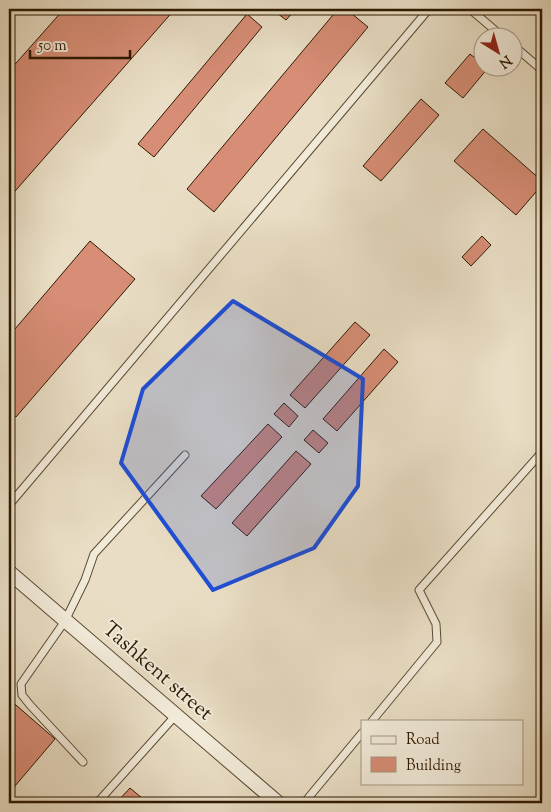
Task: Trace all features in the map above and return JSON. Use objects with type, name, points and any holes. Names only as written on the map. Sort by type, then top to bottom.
[{"type":"street","name":"Tashkent street","points":[[9,572],[278,803]]},
{"type":"lane","points":[[9,506],[429,9]]},
{"type":"lane","points":[[470,9],[492,28]]},
{"type":"lane","points":[[524,55],[542,70]]},
{"type":"lane","points":[[373,720],[437,642],[436,624],[419,590],[542,452]]},
{"type":"lane","points":[[84,762],[30,705],[22,695],[21,684],[65,620],[85,580],[94,554],[185,455]]},
{"type":"lane","points":[[97,803],[176,715]]},
{"type":"lane","points":[[304,803],[361,734]]},
{"type":"highlighted area","points":[[233,301],[363,379],[358,486],[314,548],[213,590],[121,463],[143,389]]},
{"type":"building","points":[[64,9],[175,9],[9,198],[9,71]]},
{"type":"building","points":[[272,9],[296,9],[286,20]]},
{"type":"building","points":[[338,9],[346,9],[368,27],[214,212],[187,189]]},
{"type":"building","points":[[247,14],[262,27],[154,157],[138,144]]},
{"type":"building","points":[[470,54],[474,57],[474,78],[480,78],[463,98],[445,83]]},
{"type":"building","points":[[421,99],[439,115],[381,181],[363,166]]},
{"type":"building","points":[[483,129],[542,181],[542,185],[516,215],[454,161]]},
{"type":"building","points":[[482,236],[491,245],[471,266],[462,257]]},
{"type":"building","points":[[90,241],[135,279],[16,417],[9,411],[9,336]]},
{"type":"building","points":[[355,322],[370,335],[305,408],[290,395]]},
{"type":"building","points":[[384,349],[398,362],[337,431],[323,419]]},
{"type":"building","points":[[284,403],[298,416],[289,427],[274,414]]},
{"type":"building","points":[[268,424],[282,437],[216,509],[201,496]]},
{"type":"building","points":[[313,430],[328,443],[319,453],[304,440]]},
{"type":"building","points":[[296,451],[311,464],[247,536],[232,523]]},
{"type":"building","points":[[9,699],[55,739],[9,793]]},
{"type":"building","points":[[130,788],[148,803],[116,803]]}]
